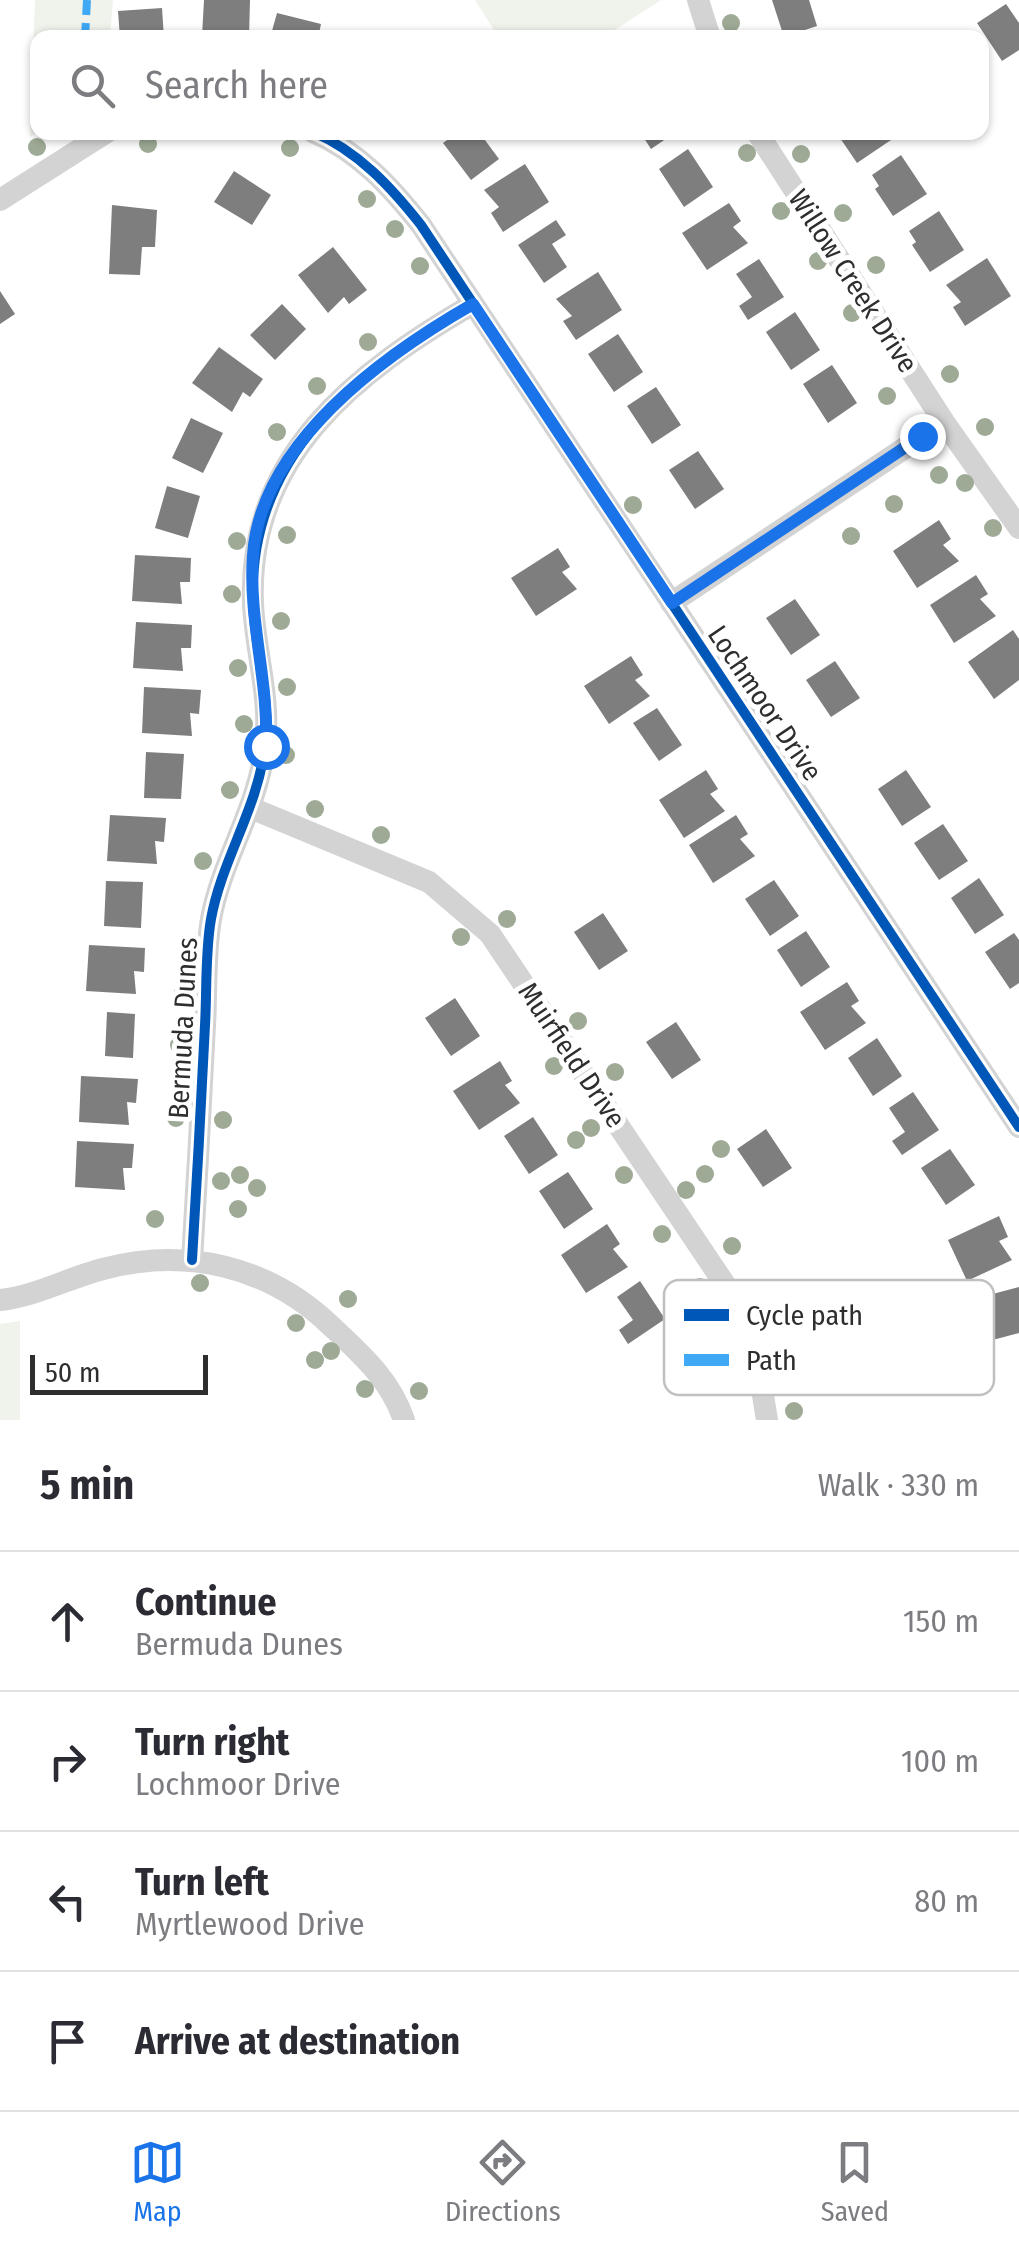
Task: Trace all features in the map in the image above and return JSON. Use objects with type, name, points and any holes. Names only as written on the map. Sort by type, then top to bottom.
[{"type":"street","points":[[698,0],[707,30]]},
{"type":"street","points":[[0,200],[94,140]]},
{"type":"street","name":"Lochmoor Drive","points":[[332,140],[369,167],[400,198],[1019,1127]]},
{"type":"street","name":"Willow Creek Drive","points":[[763,140],[944,422],[1019,528]]},
{"type":"street","name":"Bermuda Dunes","points":[[192,1260],[211,920],[227,861],[252,808],[267,718],[254,608],[252,552],[270,494],[311,428],[367,372],[473,304]]},
{"type":"street","points":[[672,603],[944,422]]},
{"type":"street","name":"Muirfield Drive","points":[[252,808],[429,882],[490,934],[722,1280]]},
{"type":"street","points":[[0,1300],[104,1268],[192,1260],[235,1266],[313,1308],[393,1390],[404,1420]]},
{"type":"street","name":"Muirfield Drive","points":[[764,1395],[768,1420]]},
{"type":"shaded area","points":[[35,0],[113,0],[111,30],[34,30]]},
{"type":"shaded area","points":[[475,0],[661,0],[615,30],[494,30]]},
{"type":"shaded area","points":[[20,1321],[20,1420],[0,1420],[0,1324]]},
{"type":"building","points":[[204,0],[250,0],[249,30],[202,30]]},
{"type":"building","points":[[772,0],[809,0],[817,26],[782,30]]},
{"type":"building","points":[[1006,4],[1019,23],[1019,50],[1002,61],[989,41],[989,30],[982,30],[977,23]]},
{"type":"building","points":[[162,8],[163,30],[119,30],[118,11]]},
{"type":"building","points":[[277,13],[321,24],[320,30],[272,30]]},
{"type":"building","points":[[485,140],[499,159],[471,180],[443,143]]},
{"type":"building","points":[[645,140],[664,140],[651,149]]},
{"type":"building","points":[[841,140],[891,140],[857,163]]},
{"type":"building","points":[[688,149],[713,187],[684,207],[659,169]]},
{"type":"building","points":[[901,155],[927,194],[893,216],[875,189],[879,186],[872,175]]},
{"type":"building","points":[[525,164],[549,202],[503,232],[491,213],[499,207],[484,190]]},
{"type":"building","points":[[234,171],[271,195],[252,225],[214,202]]},
{"type":"building","points":[[729,203],[741,221],[733,227],[748,243],[707,270],[682,233]]},
{"type":"building","points":[[112,205],[157,210],[155,247],[142,247],[140,275],[109,274]]},
{"type":"building","points":[[939,211],[964,250],[930,272],[912,245],[916,242],[909,231]]},
{"type":"building","points":[[556,220],[566,235],[552,244],[567,267],[544,283],[518,245]]},
{"type":"building","points":[[333,247],[367,290],[349,304],[344,297],[328,313],[298,275]]},
{"type":"building","points":[[987,258],[1011,296],[965,326],[953,307],[961,302],[946,285]]},
{"type":"building","points":[[759,259],[784,297],[748,320],[739,306],[752,297],[736,274]]},
{"type":"building","points":[[598,272],[622,310],[576,340],[563,321],[572,316],[556,299]]},
{"type":"building","points":[[0,291],[15,314],[0,324]]},
{"type":"building","points":[[282,304],[306,329],[275,360],[250,335]]},
{"type":"building","points":[[795,312],[820,350],[791,370],[766,332]]},
{"type":"building","points":[[618,334],[643,372],[614,392],[588,354]]},
{"type":"building","points":[[219,347],[263,379],[250,397],[243,392],[232,412],[192,383]]},
{"type":"building","points":[[832,365],[857,403],[828,423],[803,384]]},
{"type":"building","points":[[656,387],[681,425],[652,444],[627,406]]},
{"type":"building","points":[[191,418],[223,433],[203,473],[172,458]]},
{"type":"building","points":[[698,451],[724,489],[695,509],[669,470]]},
{"type":"building","points":[[167,486],[200,496],[188,538],[155,528]]},
{"type":"building","points":[[939,520],[951,539],[943,545],[959,561],[917,588],[893,551]]},
{"type":"building","points":[[558,548],[570,567],[562,572],[577,589],[536,616],[511,578]]},
{"type":"building","points":[[135,555],[191,558],[190,582],[180,582],[182,604],[132,601]]},
{"type":"building","points":[[976,575],[988,594],[980,599],[996,616],[954,643],[930,605]]},
{"type":"building","points":[[795,599],[820,635],[791,655],[766,618]]},
{"type":"building","points":[[136,622],[192,625],[191,648],[181,648],[183,671],[133,668]]},
{"type":"building","points":[[1013,630],[1019,639],[1019,680],[994,699],[968,662]]},
{"type":"building","points":[[631,656],[643,675],[635,680],[650,696],[609,724],[584,686]]},
{"type":"building","points":[[835,661],[860,698],[831,717],[806,680]]},
{"type":"building","points":[[144,687],[201,690],[199,714],[190,713],[192,736],[142,733]]},
{"type":"building","points":[[657,708],[682,745],[659,761],[633,723]]},
{"type":"building","points":[[146,752],[184,754],[181,799],[144,798]]},
{"type":"building","points":[[706,770],[718,789],[710,794],[725,811],[684,838],[659,800]]},
{"type":"building","points":[[906,770],[931,807],[902,826],[878,789]]},
{"type":"building","points":[[110,815],[166,818],[164,842],[155,841],[157,864],[107,861]]},
{"type":"building","points":[[736,815],[748,834],[740,839],[755,856],[713,883],[689,845]]},
{"type":"building","points":[[943,824],[968,861],[939,880],[914,843]]},
{"type":"building","points":[[979,878],[1004,915],[975,934],[951,898]]},
{"type":"building","points":[[774,880],[799,916],[770,936],[745,899]]},
{"type":"building","points":[[106,881],[143,882],[141,928],[104,926]]},
{"type":"building","points":[[603,913],[628,951],[599,970],[574,932]]},
{"type":"building","points":[[806,931],[830,967],[801,987],[777,950]]},
{"type":"building","points":[[1014,933],[1019,940],[1019,983],[1010,989],[985,952]]},
{"type":"building","points":[[89,945],[145,948],[144,972],[134,971],[136,994],[86,991]]},
{"type":"building","points":[[847,982],[859,1001],[851,1006],[866,1023],[825,1050],[800,1012]]},
{"type":"building","points":[[455,998],[480,1036],[451,1056],[425,1018]]},
{"type":"building","points":[[107,1012],[135,1014],[133,1058],[105,1056]]},
{"type":"building","points":[[676,1022],[701,1060],[672,1079],[646,1042]]},
{"type":"building","points":[[877,1038],[902,1076],[873,1096],[848,1058]]},
{"type":"building","points":[[500,1061],[512,1081],[505,1085],[520,1103],[479,1130],[453,1091]]},
{"type":"building","points":[[81,1076],[138,1079],[136,1103],[127,1102],[129,1125],[79,1122]]},
{"type":"building","points":[[913,1092],[939,1130],[902,1155],[892,1141],[905,1132],[889,1108]]},
{"type":"building","points":[[533,1117],[558,1155],[529,1174],[504,1136]]},
{"type":"building","points":[[766,1129],[792,1168],[763,1187],[737,1149]]},
{"type":"building","points":[[77,1141],[134,1144],[132,1168],[123,1168],[125,1190],[75,1187]]},
{"type":"building","points":[[950,1149],[975,1185],[946,1205],[921,1168]]},
{"type":"building","points":[[568,1172],[593,1209],[564,1229],[539,1191]]},
{"type":"building","points":[[999,1216],[1008,1237],[999,1241],[1012,1260],[967,1280],[948,1240]]},
{"type":"building","points":[[607,1224],[620,1244],[613,1249],[628,1267],[586,1293],[561,1255]]},
{"type":"building","points":[[640,1281],[664,1320],[628,1344],[619,1330],[633,1320],[617,1297]]},
{"type":"building","points":[[1019,1287],[1019,1333],[994,1340],[994,1294]]},
{"type":"marked path","points":[[85,30],[87,0]]},
{"type":"cycle path","points":[[329,140],[373,171],[421,225],[1019,1127]]},
{"type":"cycle path","points":[[192,1260],[209,932],[223,875],[255,791],[265,746],[266,710],[253,603],[256,551],[268,504],[289,462],[317,424],[350,390],[388,359],[473,304]]},
{"type":"route","points":[[266,746],[267,718],[254,608],[252,552],[270,494],[311,428],[337,399],[367,372],[473,304],[672,603],[922,436]]}]
